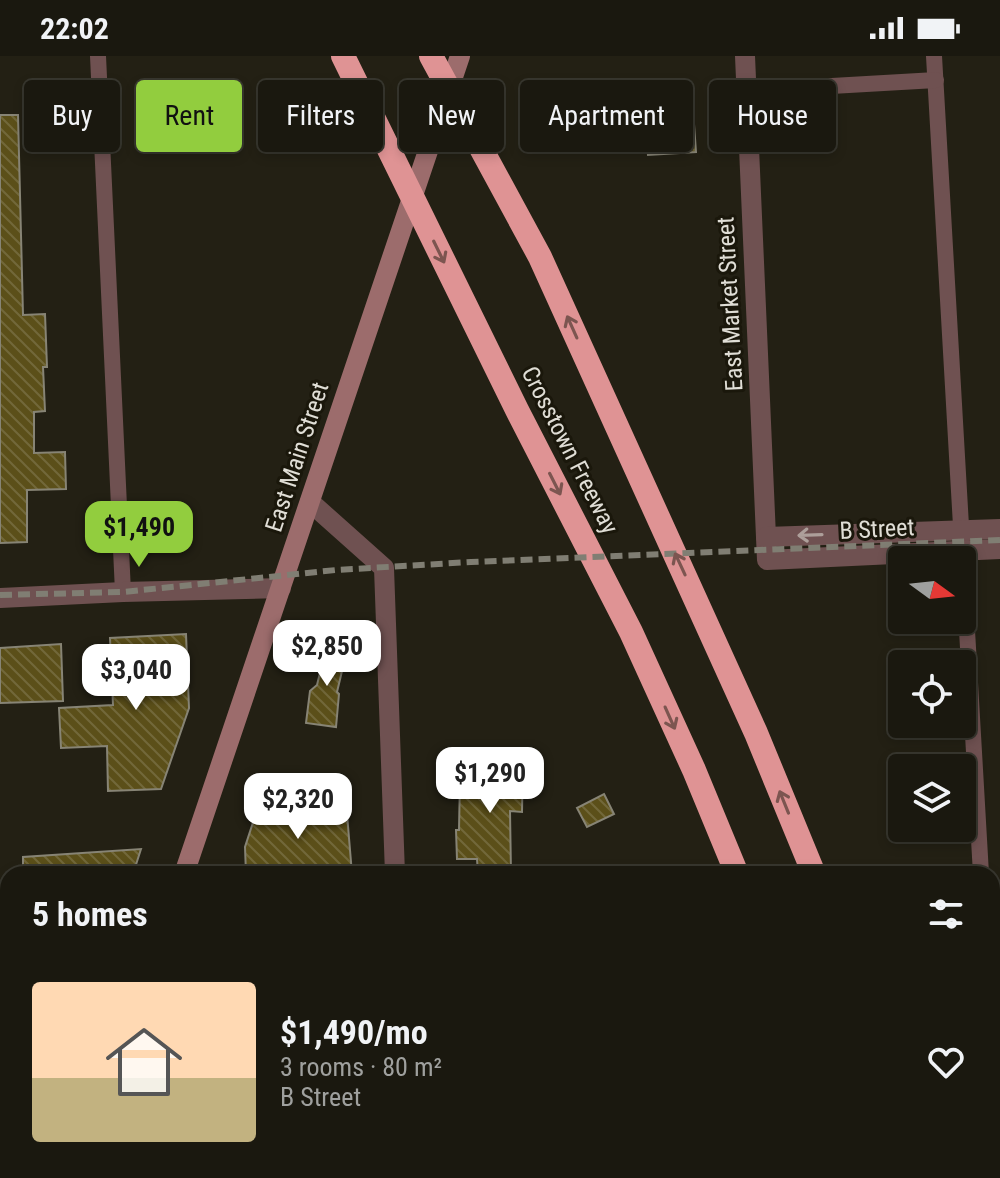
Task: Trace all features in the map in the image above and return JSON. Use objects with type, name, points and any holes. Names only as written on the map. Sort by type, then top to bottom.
[{"type":"highway","name":"Crosstown Freeway","points":[[343,56],[517,410],[631,632],[734,866]]},
{"type":"highway","name":"Crosstown Freeway","points":[[431,56],[540,257],[756,733],[811,866]]},
{"type":"main road","name":"East Main Street","points":[[187,866],[460,56]]},
{"type":"street","name":"East Market Street","points":[[745,56],[746,80]]},
{"type":"street","name":"East Market Street","points":[[749,152],[767,549]]},
{"type":"street","points":[[310,502],[384,568],[395,866]]},
{"type":"street","points":[[963,541],[1000,529]]},
{"type":"street","name":"B Street","points":[[767,549],[963,541],[1000,549]]},
{"type":"street","points":[[0,598],[281,588]]},
{"type":"lane","points":[[98,56],[123,592]]},
{"type":"lane","points":[[934,56],[981,866]]},
{"type":"lane","points":[[836,86],[936,80]]},
{"type":"building","points":[[693,110],[696,152],[648,155],[648,152],[693,152]]},
{"type":"building","points":[[0,115],[18,115],[23,315],[45,314],[45,411],[34,412],[34,453],[65,452],[66,489],[27,490],[27,542],[0,543]]},
{"type":"building","points":[[186,634],[189,708],[161,789],[108,791],[107,746],[61,748],[59,708],[113,705],[110,638]]},
{"type":"building","points":[[328,641],[348,646],[337,692],[336,727],[306,723],[310,691],[317,685]]},
{"type":"building","points":[[61,644],[63,701],[0,703],[0,648]]},
{"type":"building","points":[[483,757],[523,758],[522,812],[510,811],[511,866],[477,866],[477,859],[457,859],[460,779],[483,780]]},
{"type":"building","points":[[604,794],[614,814],[587,827],[577,808]]},
{"type":"building","points":[[318,801],[319,816],[347,814],[351,866],[246,866],[245,847],[259,804]]},
{"type":"building","points":[[141,849],[136,866],[23,866],[23,857]]},
{"type":"railway","points":[[0,595],[123,592],[336,570],[471,562],[1000,540]]}]
